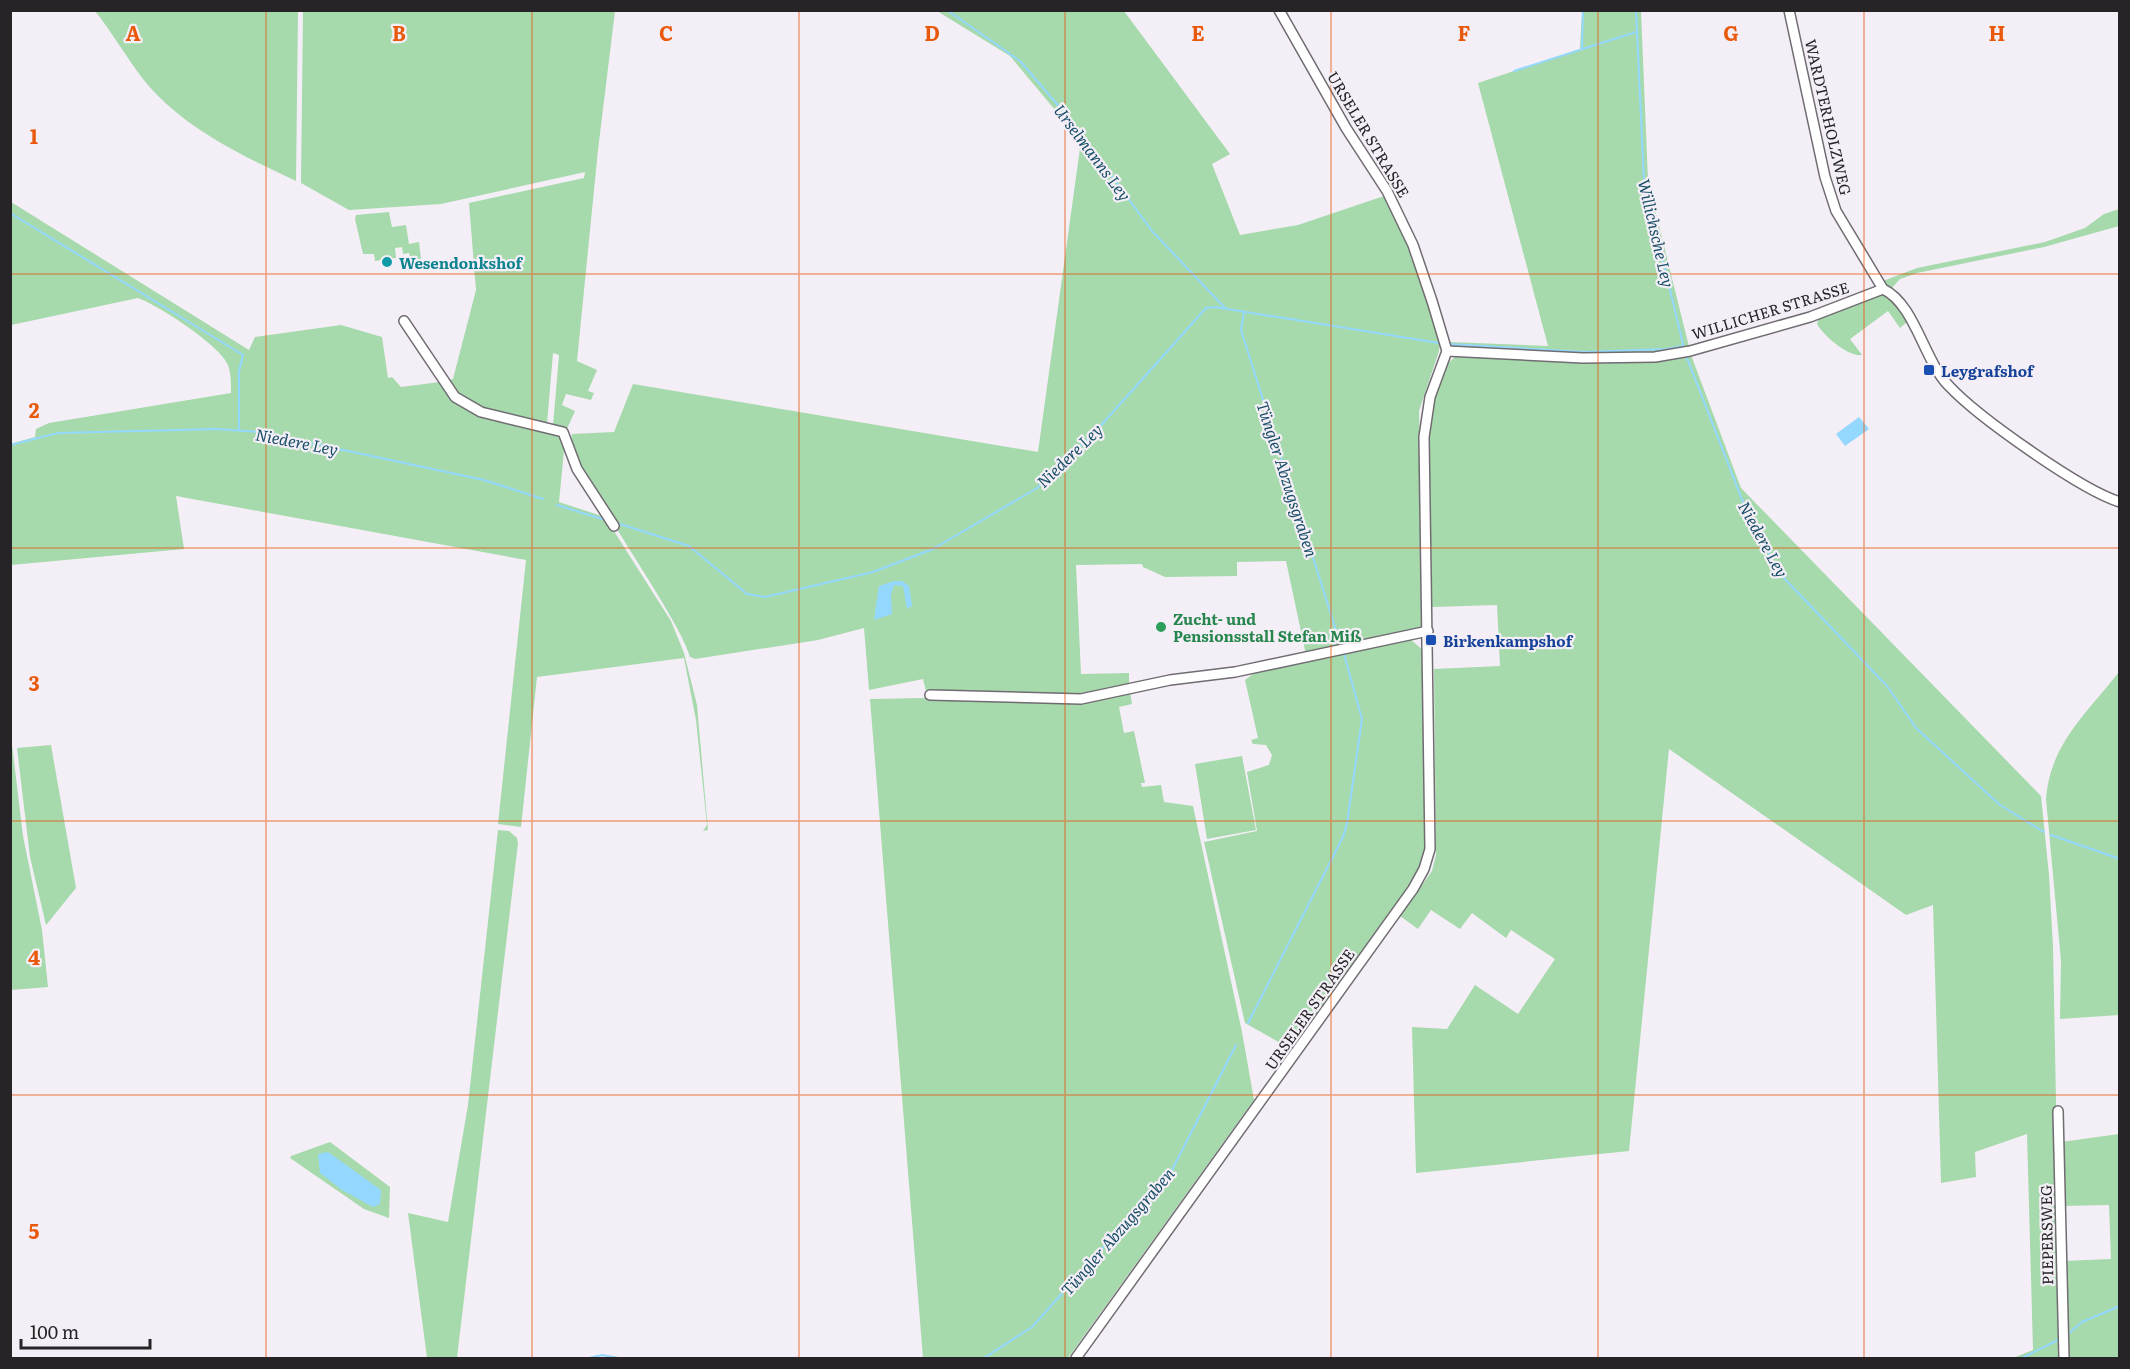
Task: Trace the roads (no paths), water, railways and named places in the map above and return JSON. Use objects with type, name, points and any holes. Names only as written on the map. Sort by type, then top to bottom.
[{"type":"street","name":"URSELER STRASSE","points":[[1076,1359],[1343,988],[1425,869],[1430,849],[1424,437],[1430,397],[1447,351],[1413,245],[1387,191],[1347,129],[1279,10]]},
{"type":"street","name":"WARDTERHOLZWEG","points":[[1789,10],[1825,177],[1848,233],[1883,289]]},
{"type":"street","name":"WILLICHER STRASSE","points":[[1447,351],[1583,358],[1655,357],[1678,354],[1810,317],[1883,289]]},
{"type":"street","points":[[1883,289],[1893,294],[1915,329],[1928,357],[1948,386],[2000,428],[2066,473],[2109,499],[2120,502]]},
{"type":"street","points":[[404,321],[456,397],[481,412],[563,432],[577,469],[614,526]]},
{"type":"street","points":[[930,695],[1082,699],[1170,680],[1235,672],[1428,631]]},
{"type":"street","name":"PIEPERSWEG","points":[[2058,1111],[2064,1359]]},
{"type":"water","points":[[1859,417],[1869,429],[1845,446],[1836,434]]},
{"type":"water","points":[[902,581],[909,586],[912,606],[907,609],[903,586],[894,585],[891,595],[892,614],[874,620],[879,586]]},
{"type":"water","points":[[328,1152],[381,1190],[380,1204],[373,1207],[342,1190],[320,1173],[318,1154]]},
{"type":"waterway","name":"Urselmanns Ley","points":[[947,10],[1020,61],[1069,118],[1152,231],[1225,308]]},
{"type":"waterway","points":[[1582,49],[1583,10]]},
{"type":"waterway","name":"Willichsche Ley","points":[[1636,10],[1644,182],[1684,348]]},
{"type":"waterway","points":[[1514,71],[1636,32]]},
{"type":"waterway","points":[[10,213],[243,355],[239,371],[239,430]]},
{"type":"waterway","name":"Niedere Ley","points":[[620,524],[689,546],[747,594],[765,597],[873,572],[933,549],[1037,488],[1095,432],[1206,308],[1215,307],[1439,343]]},
{"type":"waterway","name":"Tüngler Abzugsgraben","points":[[1244,312],[1241,330],[1341,646]]},
{"type":"waterway","name":"Niedere Ley","points":[[1449,344],[1584,352],[1666,349],[1683,346]]},
{"type":"waterway","name":"Niedere Ley","points":[[1685,353],[1750,520],[1781,575],[1887,686],[1916,728],[2000,805],[2044,832]]},
{"type":"waterway","name":"Niedere Ley","points":[[10,445],[58,433],[217,429],[259,432],[484,480],[543,499]]},
{"type":"waterway","name":"Niedere Ley","points":[[557,505],[602,519]]},
{"type":"waterway","name":"Tüngler Abzugsgraben","points":[[1248,1023],[1343,837],[1347,823],[1362,719],[1344,654]]},
{"type":"waterway","name":"Niedere Ley","points":[[2051,835],[2120,859]]},
{"type":"waterway","name":"Tüngler Abzugsgraben","points":[[984,1358],[1032,1327],[1171,1172],[1236,1045]]},
{"type":"waterway","points":[[2068,1334],[2082,1322],[2120,1306]]},
{"type":"waterway","points":[[2022,1358],[2058,1340]]},
{"type":"waterway","name":"Tüngler Abzugsgraben","points":[[589,1358],[602,1355],[619,1358]]},
{"type":"place","name":"Wesendonkshof","points":[[387,262]]},
{"type":"place","name":"Leygrafshof","points":[[1929,370]]},
{"type":"place","name":"Zucht- und Pensionsstall Stefan Miß","points":[[1161,627]]},
{"type":"place","name":"Birkenkampshof","points":[[1431,640]]}]
